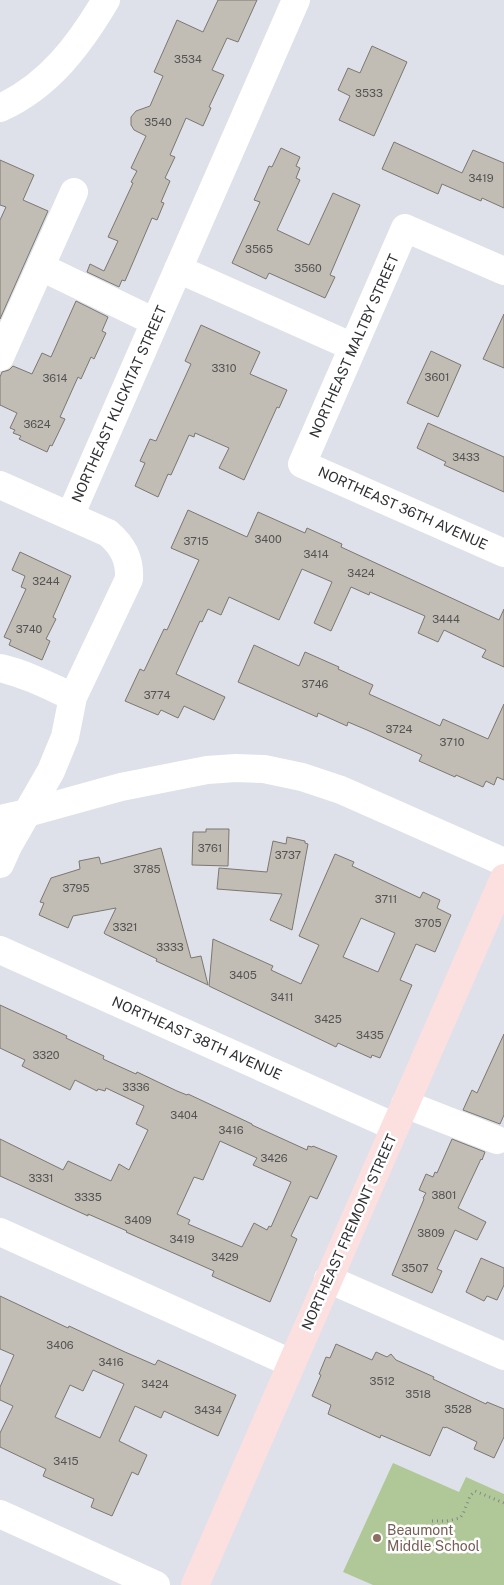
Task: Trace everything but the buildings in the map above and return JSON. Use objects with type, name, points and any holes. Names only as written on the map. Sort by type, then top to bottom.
[{"type":"main road","name":"NORTHEAST FREMONT STREET","points":[[195,1585],[504,878]]},
{"type":"street","points":[[2,102],[25,94],[63,62],[90,28],[106,0]]},
{"type":"street","name":"NORTHEAST KLICKITAT STREET","points":[[0,864],[8,846],[51,771],[64,737],[73,697],[129,579],[126,556],[117,541],[108,533],[70,516],[296,0]]},
{"type":"street","points":[[0,357],[74,192]]},
{"type":"street","name":"NORTHEAST MALTBY STREET","points":[[302,464],[405,228],[504,272]]},
{"type":"street","points":[[41,267],[155,322]]},
{"type":"street","points":[[178,269],[353,347]]},
{"type":"street","name":"NORTHEAST 36TH AVENUE","points":[[302,464],[504,553]]},
{"type":"street","points":[[0,485],[70,516]]},
{"type":"street","points":[[0,668],[27,676],[73,697]]},
{"type":"street","points":[[0,819],[121,787],[207,770],[264,769],[302,777],[341,790],[504,862]]},
{"type":"street","name":"NORTHEAST 38TH AVENUE","points":[[0,950],[400,1116],[497,1140]]},
{"type":"street","points":[[0,1232],[291,1363]]},
{"type":"street","points":[[328,1279],[504,1356]]},
{"type":"street","points":[[0,1514],[156,1585]]},
{"type":"path","points":[[432,1521],[460,1518],[474,1491],[504,1503]]},
{"type":"green space","points":[[393,1463],[459,1492],[466,1477],[504,1494],[504,1585],[373,1585],[343,1572]]},
{"type":"place","name":"Beaumont Middle School","points":[[377,1538]]}]
